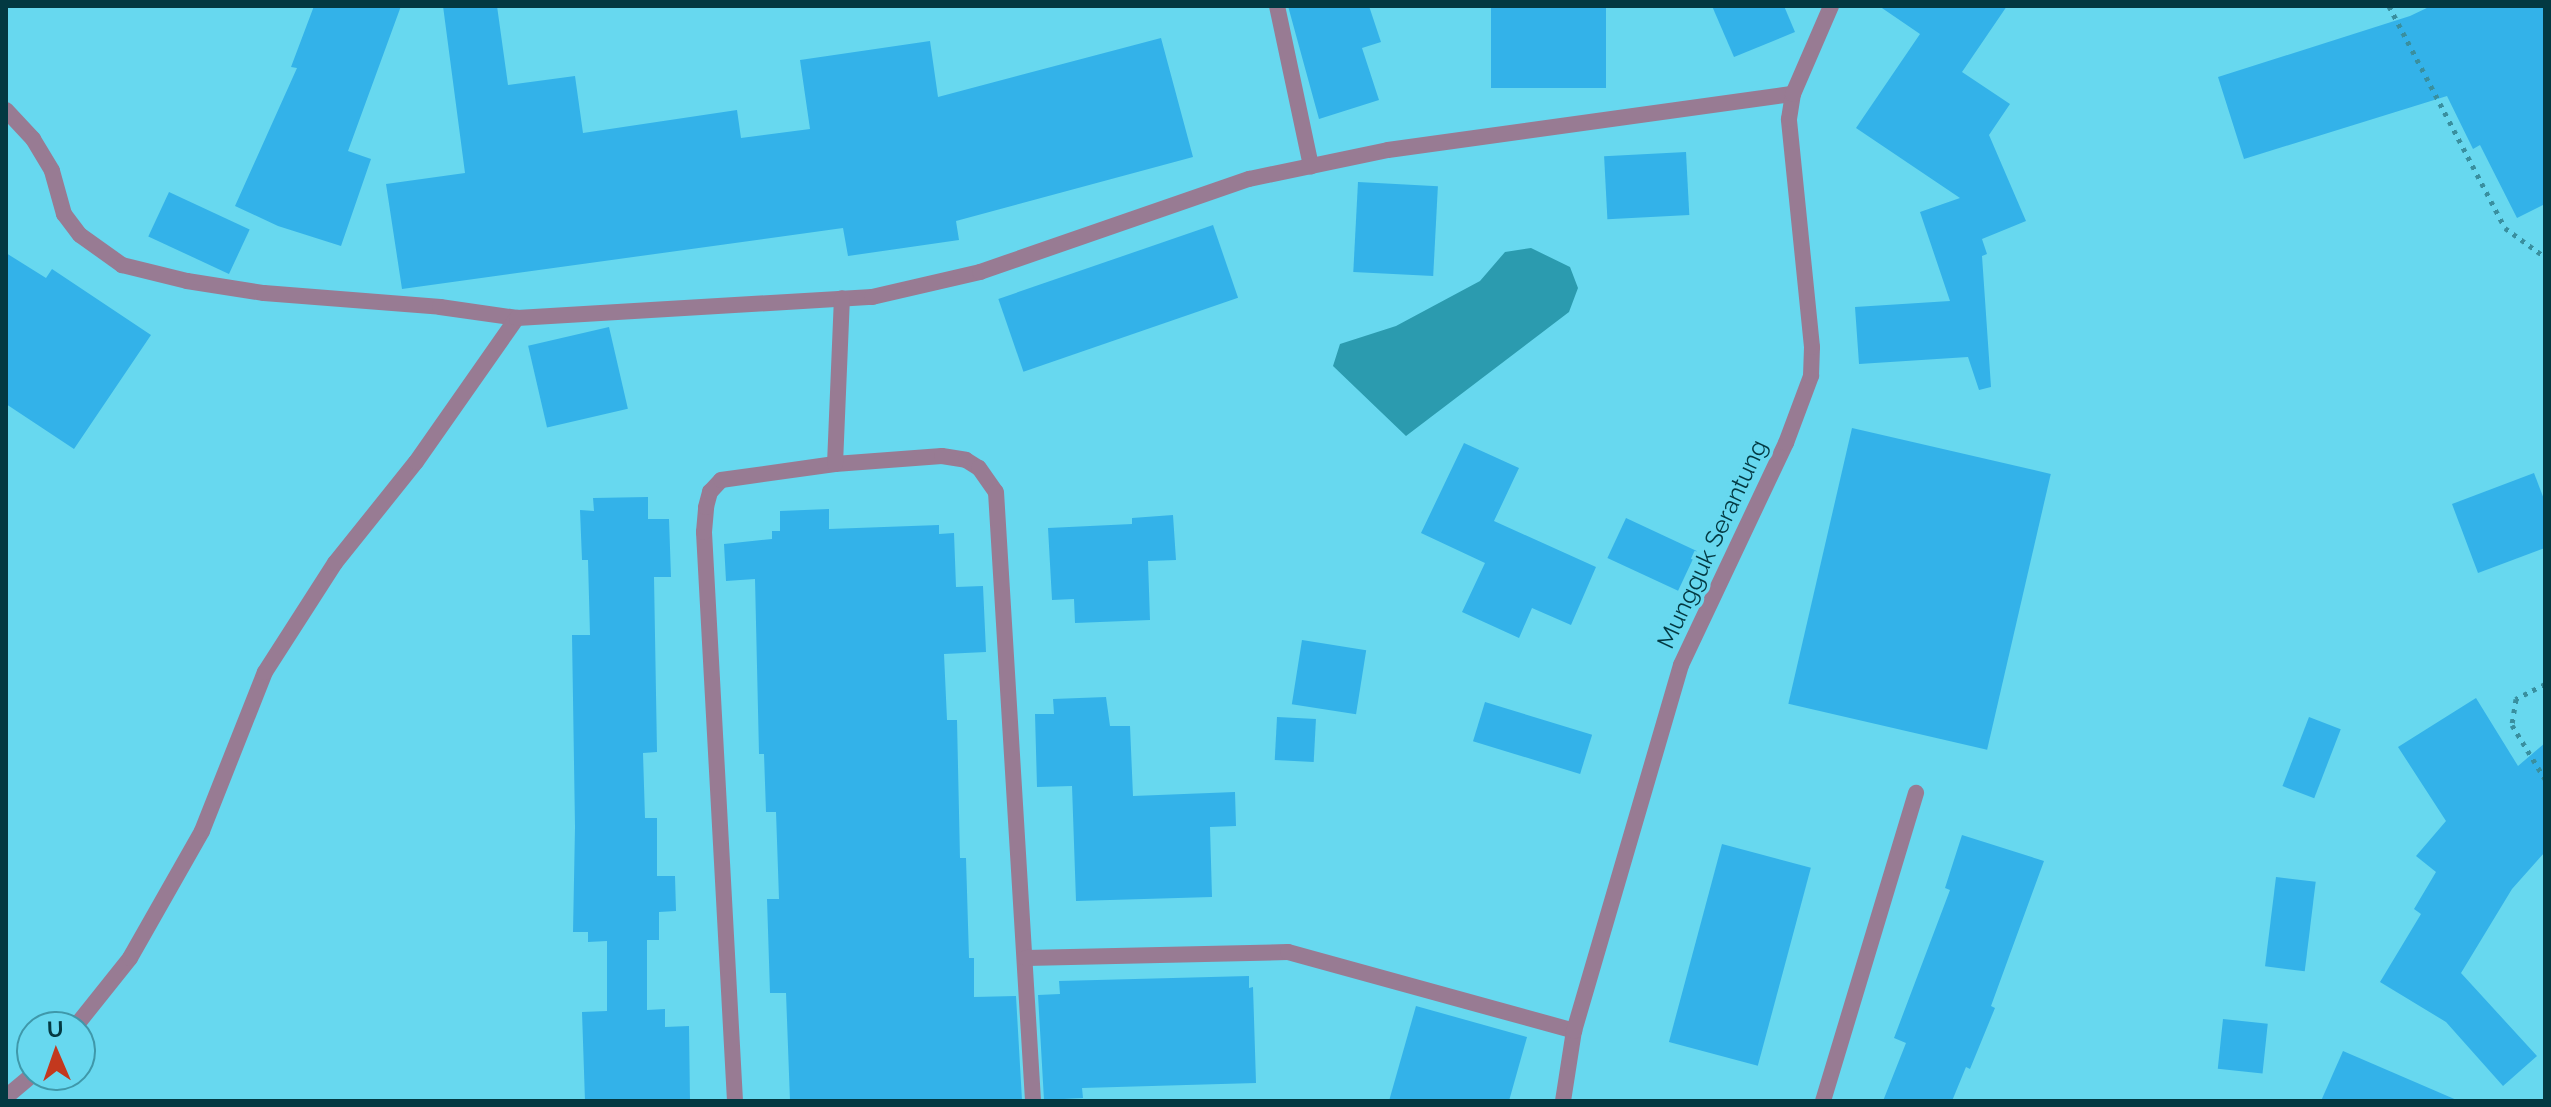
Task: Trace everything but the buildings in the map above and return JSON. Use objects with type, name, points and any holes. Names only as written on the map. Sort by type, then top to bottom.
[{"type":"street","points":[[1277,6],[1311,166]]},
{"type":"street","name":"Mungguk Serantung","points":[[1563,1101],[1574,1031],[1681,665],[1786,443],[1811,376],[1812,347],[1789,140],[1793,94],[1831,6]]},
{"type":"street","points":[[6,110],[33,139],[52,171],[64,214],[80,235],[122,265],[187,281],[264,293],[440,307],[517,318],[872,297],[980,272],[1185,198],[1249,179],[1388,150],[1793,94]]},
{"type":"street","points":[[835,464],[842,298]]},
{"type":"street","points":[[88,1011],[130,958],[202,831],[265,672],[335,563],[416,462],[517,318]]},
{"type":"street","points":[[735,1101],[704,532],[710,492],[721,480],[835,464],[942,456],[966,460],[979,468],[996,492],[1033,1101]]},
{"type":"street","points":[[1823,1101],[1916,793]]},
{"type":"street","points":[[1026,958],[1288,952],[1574,1031]]},
{"type":"path","points":[[2389,6],[2505,228],[2545,257]]},
{"type":"path","points":[[2545,684],[2516,699],[2512,725],[2545,779]]},
{"type":"water","points":[[1531,248],[1570,267],[1578,288],[1569,312],[1406,436],[1333,366],[1340,344],[1396,326],[1480,281],[1505,252]]}]
